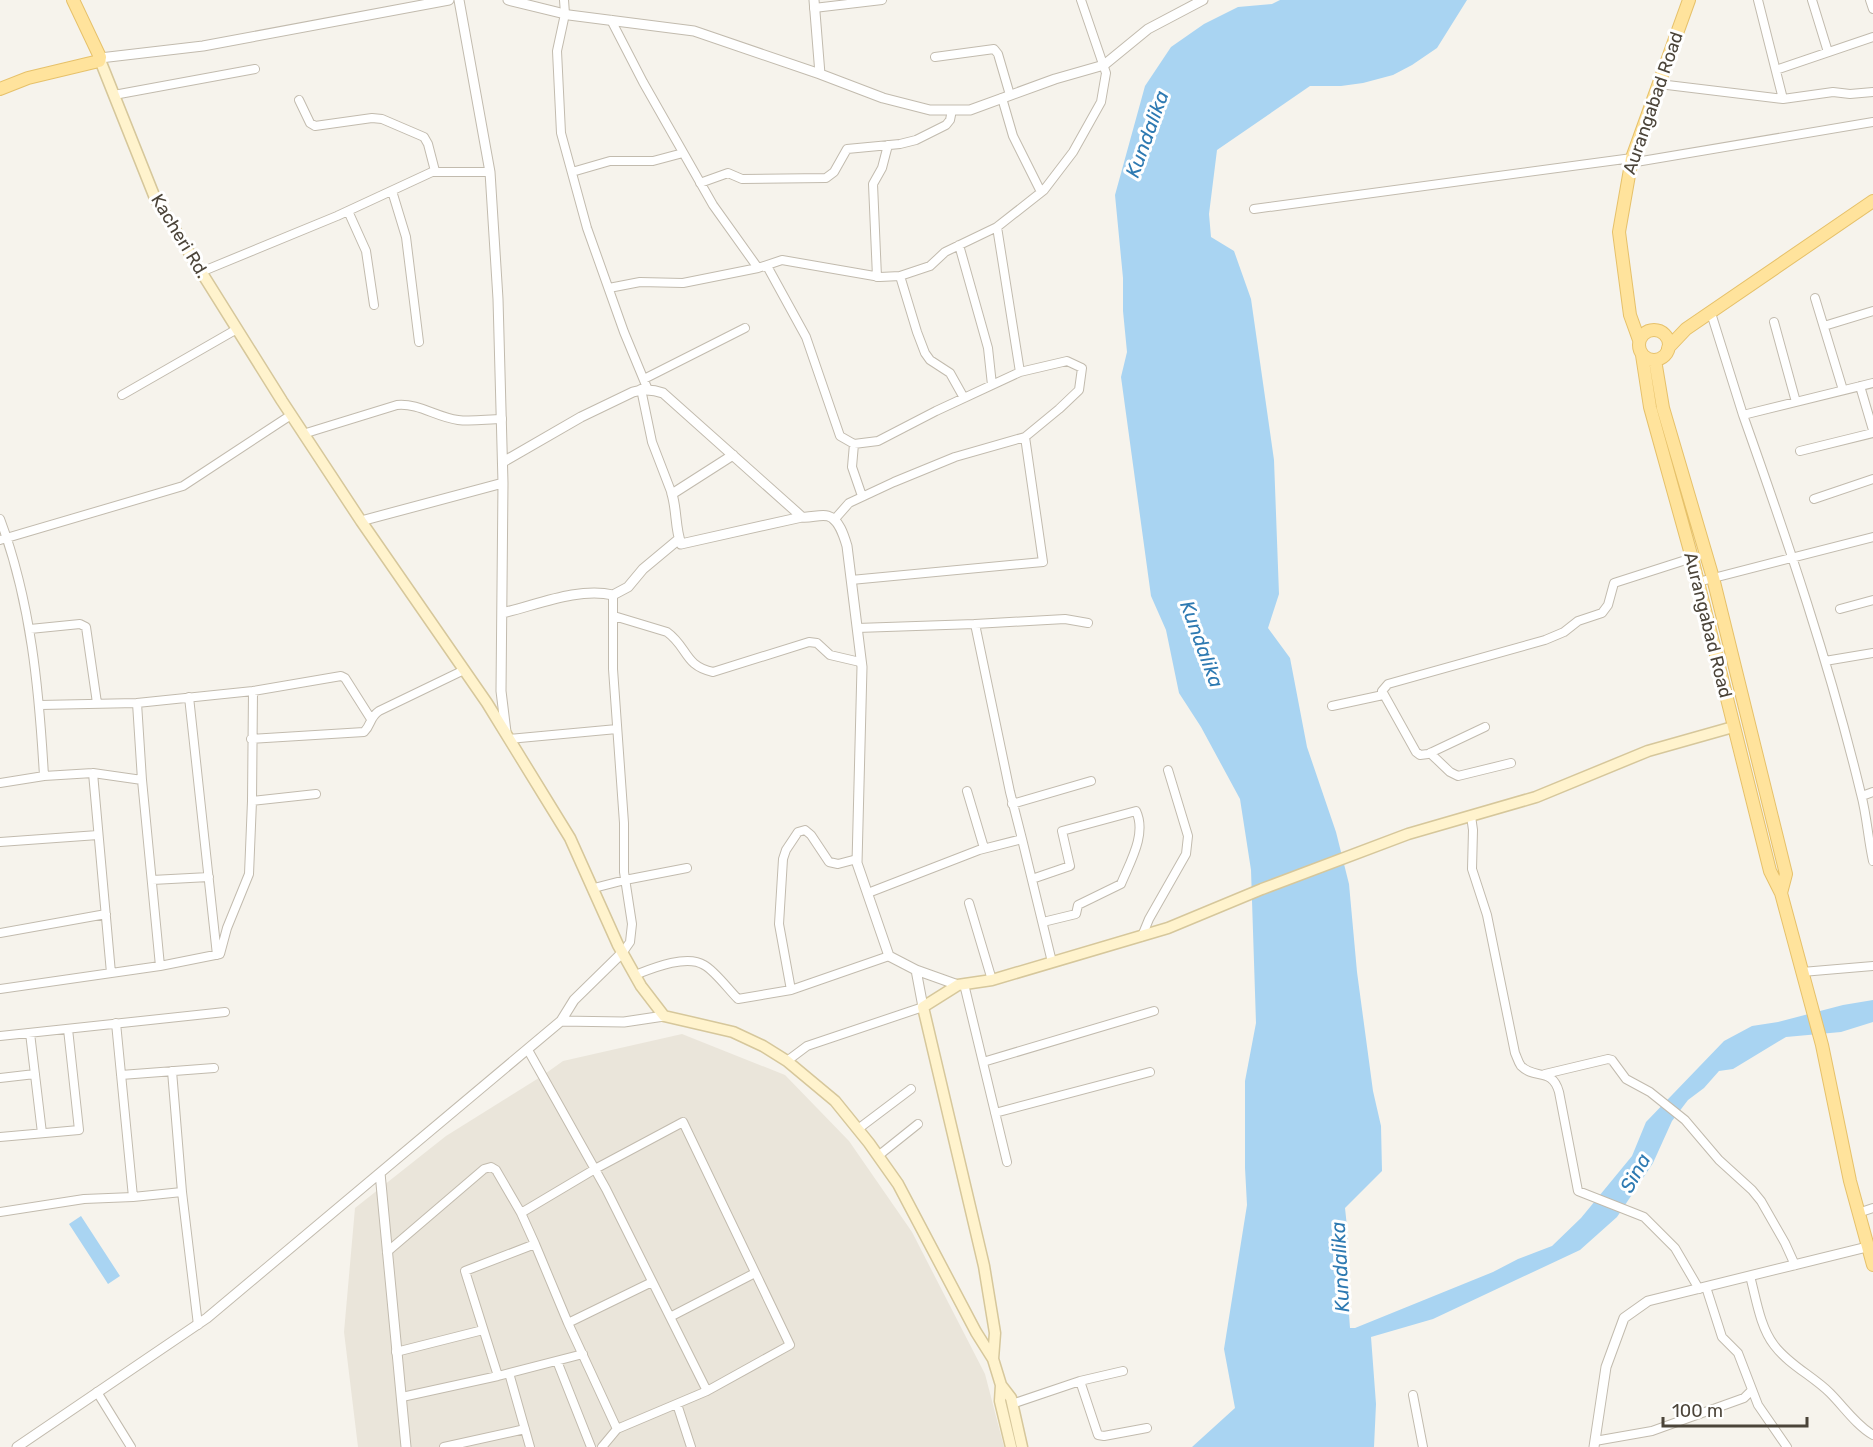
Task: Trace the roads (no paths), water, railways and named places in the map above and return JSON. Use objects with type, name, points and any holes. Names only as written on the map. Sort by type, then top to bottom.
[{"type":"main road","points":[[0,88],[28,78],[98,62],[100,59],[74,0]]},
{"type":"main road","name":"Aurangabad Road","points":[[1639,340],[1630,315],[1619,232],[1631,161],[1689,0]]},
{"type":"main road","name":"Kacheri Rd.","points":[[100,59],[155,198],[303,434],[508,736],[570,838],[618,945],[635,975],[664,1016]]},
{"type":"main road","points":[[1686,329],[1655,331],[1642,336],[1639,340],[1642,355],[1650,360],[1664,356],[1668,348],[1686,329],[1873,201]]},
{"type":"main road","points":[[1630,315],[1667,339],[1668,348]]},
{"type":"main road","name":"Aurangabad Road","points":[[1642,355],[1650,407],[1692,558],[1770,871],[1781,893],[1822,1045],[1858,1213]]},
{"type":"main road","name":"Aurangabad Road","points":[[1655,360],[1663,408],[1713,578],[1786,874],[1781,893]]},
{"type":"main road","points":[[993,1359],[995,1334],[984,1266],[923,1007],[961,985],[992,980],[1168,928],[1262,889],[1408,834],[1536,797],[1648,751],[1733,728]]},
{"type":"main road","points":[[664,1016],[733,1032],[763,1046],[787,1061],[836,1101],[898,1184],[976,1332],[993,1359],[1001,1385],[1011,1398],[1022,1447]]},
{"type":"main road","points":[[1858,1213],[1873,1265]]},
{"type":"main road","points":[[1001,1385],[1000,1401],[1011,1447]]},
{"type":"street","points":[[100,59],[202,46],[449,0]]},
{"type":"street","points":[[459,0],[490,172],[498,298],[503,462],[501,691],[508,736],[617,729]]},
{"type":"street","points":[[508,0],[565,14],[694,31],[883,98],[930,110],[970,110],[1055,79],[1104,65],[1148,29],[1203,0]]},
{"type":"street","points":[[564,0],[565,14],[557,51],[561,134],[587,228],[645,386],[652,442],[672,494],[676,532],[681,544],[802,517],[829,516],[844,536],[862,667],[857,859],[888,956],[916,970],[961,985],[983,1062],[1007,1162]]},
{"type":"street","points":[[820,74],[814,4],[882,0]]},
{"type":"street","points":[[609,288],[640,282],[683,283],[763,267],[782,260],[877,277],[900,276],[930,266],[945,252],[997,226],[1041,192],[1073,152],[1101,102],[1107,73],[1082,0]]},
{"type":"street","points":[[1758,0],[1783,99]]},
{"type":"street","points":[[1812,0],[1828,52]]},
{"type":"street","points":[[1870,0],[1873,9]]},
{"type":"street","points":[[611,20],[643,82],[713,205],[763,267],[806,337],[840,436],[854,444],[878,441],[1020,372],[1067,362],[1082,368],[1079,390],[1025,437],[955,457],[862,496],[849,503],[834,520]]},
{"type":"street","points":[[1776,70],[1873,37]]},
{"type":"street","points":[[935,57],[994,49],[998,54],[1013,136],[1041,192]]},
{"type":"street","points":[[114,95],[255,69]]},
{"type":"street","points":[[1659,84],[1783,99],[1833,92],[1850,94],[1873,92]]},
{"type":"street","points":[[299,100],[310,123],[315,126],[379,118],[422,135],[428,144],[435,171]]},
{"type":"street","points":[[700,183],[728,173],[742,178],[822,179],[834,172],[847,149],[900,144],[916,140],[946,125],[950,120],[952,110]]},
{"type":"street","points":[[1254,209],[1631,161],[1873,122]]},
{"type":"street","points":[[877,277],[873,184],[882,168],[888,145]]},
{"type":"street","points":[[572,172],[612,161],[653,161],[683,153]]},
{"type":"street","points":[[201,272],[348,211],[435,171],[490,172]]},
{"type":"street","points":[[392,191],[406,237],[420,342]]},
{"type":"street","points":[[348,211],[366,251],[374,305]]},
{"type":"street","points":[[997,226],[1020,372]]},
{"type":"street","points":[[959,245],[988,348],[992,385]]},
{"type":"street","points":[[900,276],[925,353],[930,360],[951,373],[964,398]]},
{"type":"street","points":[[1815,298],[1843,390]]},
{"type":"street","points":[[1824,327],[1873,311]]},
{"type":"street","points":[[1711,313],[1743,415],[1793,557],[1825,662],[1862,796],[1873,861]]},
{"type":"street","points":[[1774,322],[1796,402]]},
{"type":"street","points":[[503,462],[581,417],[645,386],[745,328]]},
{"type":"street","points":[[122,395],[237,329]]},
{"type":"street","points":[[1743,415],[1873,383]]},
{"type":"street","points":[[645,386],[663,393],[802,517]]},
{"type":"street","points":[[1800,451],[1873,431],[1860,386]]},
{"type":"street","points":[[303,434],[405,404],[458,420],[502,419]]},
{"type":"street","points":[[4,539],[183,486],[291,415]]},
{"type":"street","points":[[850,580],[1043,562],[1025,437]]},
{"type":"street","points":[[854,444],[852,467],[862,496]]},
{"type":"street","points":[[672,494],[733,455]]},
{"type":"street","points":[[1814,499],[1873,479]]},
{"type":"street","points":[[361,521],[503,483]]},
{"type":"street","points":[[0,519],[30,629],[40,705],[44,776]]},
{"type":"street","points":[[1698,582],[1873,537]]},
{"type":"street","points":[[502,613],[580,593],[601,592],[613,595],[628,587],[644,569],[679,539]]},
{"type":"street","points":[[1485,727],[1424,755],[1416,752],[1382,691],[1388,684],[1556,636],[1578,621],[1602,613],[1608,605],[1614,584],[1692,558]]},
{"type":"street","points":[[16,1447],[198,1325],[561,1022],[574,1000],[623,952],[632,936],[632,924],[625,880],[624,824],[613,669],[613,595]]},
{"type":"street","points":[[1840,609],[1873,600]]},
{"type":"street","points":[[614,616],[667,632],[672,635],[692,663],[698,668],[713,672],[813,642],[830,655],[860,662]]},
{"type":"street","points":[[857,628],[1065,619],[1088,623]]},
{"type":"street","points":[[30,629],[80,624],[86,627],[98,703]]},
{"type":"street","points":[[975,624],[1012,804],[1052,962]]},
{"type":"street","points":[[1825,662],[1873,653]]},
{"type":"street","points":[[251,739],[362,732],[367,730],[371,718],[379,711],[464,670]]},
{"type":"street","points":[[40,705],[137,703],[253,691],[341,676],[345,678],[371,718]]},
{"type":"street","points":[[0,989],[160,966],[220,954],[227,928],[249,874],[253,691]]},
{"type":"street","points":[[1332,706],[1383,695]]},
{"type":"street","points":[[189,697],[217,955]]},
{"type":"street","points":[[137,703],[160,966]]},
{"type":"street","points":[[1430,753],[1450,772],[1458,776],[1511,763]]},
{"type":"street","points":[[1142,936],[1149,919],[1186,854],[1188,844],[1188,836],[1168,770]]},
{"type":"street","points":[[0,783],[44,776],[93,773],[142,780]]},
{"type":"street","points":[[93,773],[111,973]]},
{"type":"street","points":[[1012,804],[1091,781]]},
{"type":"street","points":[[967,791],[984,848]]},
{"type":"street","points":[[1862,796],[1873,792]]},
{"type":"street","points":[[252,801],[316,794]]},
{"type":"street","points":[[1032,879],[1070,866],[1062,831],[1136,811],[1141,822],[1138,843],[1122,884],[1078,905],[1076,914],[1043,922]]},
{"type":"street","points":[[1471,816],[1473,869],[1487,915],[1515,1053],[1520,1064],[1551,1077],[1558,1088],[1578,1191],[1644,1217],[1676,1248],[1703,1288],[1722,1337],[1738,1353],[1758,1405],[1787,1447]]},
{"type":"street","points":[[791,990],[779,924],[783,859],[786,849],[798,832],[805,830],[829,862],[838,864],[857,859]]},
{"type":"street","points":[[0,842],[98,835]]},
{"type":"street","points":[[868,893],[984,848],[1022,839]]},
{"type":"street","points":[[594,888],[687,868]]},
{"type":"street","points":[[152,880],[209,877]]},
{"type":"street","points":[[969,903],[992,980]]},
{"type":"street","points":[[0,933],[106,914]]},
{"type":"street","points":[[635,975],[659,966],[692,960],[705,965],[738,999],[791,990],[888,956]]},
{"type":"street","points":[[1804,978],[1873,966]]},
{"type":"street","points":[[787,1061],[807,1046],[923,1007],[916,970]]},
{"type":"street","points":[[983,1062],[1154,1011]]},
{"type":"street","points":[[0,1036],[225,1012]]},
{"type":"street","points":[[561,1022],[624,1022],[664,1016]]},
{"type":"street","points":[[116,1023],[134,1197]]},
{"type":"street","points":[[0,1137],[79,1130],[68,1029]]},
{"type":"street","points":[[30,1034],[42,1133]]},
{"type":"street","points":[[528,1050],[595,1169],[707,1391]]},
{"type":"street","points":[[1543,1074],[1612,1060],[1626,1079],[1650,1092],[1685,1120],[1719,1160],[1752,1190],[1761,1201],[1795,1265]]},
{"type":"street","points":[[121,1075],[214,1068]]},
{"type":"street","points":[[172,1071],[182,1192],[198,1325]]},
{"type":"street","points":[[996,1113],[1150,1072]]},
{"type":"street","points":[[0,1078],[35,1074]]},
{"type":"street","points":[[858,1129],[911,1089]]},
{"type":"street","points":[[521,1213],[595,1169],[682,1122],[790,1345],[707,1391],[617,1429],[602,1447]]},
{"type":"street","points":[[878,1156],[918,1124]]},
{"type":"street","points":[[387,1252],[487,1167],[494,1168],[521,1213],[617,1429]]},
{"type":"street","points":[[380,1173],[406,1447]]},
{"type":"street","points":[[0,1212],[84,1199],[182,1192]]},
{"type":"street","points":[[1858,1213],[1873,1208]]},
{"type":"street","points":[[498,1376],[465,1271],[535,1244]]},
{"type":"street","points":[[1752,1390],[1744,1398],[1652,1431],[1595,1444],[1606,1367],[1624,1318],[1648,1301],[1867,1247]]},
{"type":"street","points":[[670,1317],[755,1273]]},
{"type":"street","points":[[1750,1276],[1768,1335],[1774,1346],[1799,1369],[1825,1388],[1860,1425],[1873,1435]]},
{"type":"street","points":[[568,1323],[652,1282]]},
{"type":"street","points":[[396,1352],[483,1330]]},
{"type":"street","points":[[402,1397],[583,1354]]},
{"type":"street","points":[[557,1360],[591,1447]]},
{"type":"street","points":[[1012,1404],[1080,1381],[1123,1371]]},
{"type":"street","points":[[509,1373],[530,1447]]},
{"type":"street","points":[[1080,1381],[1098,1435],[1104,1436],[1147,1428]]},
{"type":"street","points":[[97,1392],[131,1447]]},
{"type":"street","points":[[1413,1395],[1423,1447]]},
{"type":"street","points":[[677,1404],[691,1447]]},
{"type":"street","points":[[444,1447],[525,1429]]},
{"type":"water","points":[[1280,0],[1467,0],[1437,48],[1412,65],[1393,75],[1363,83],[1310,86],[1217,150],[1209,214],[1211,237],[1234,251],[1251,299],[1274,460],[1279,594],[1268,628],[1290,658],[1307,747],[1336,832],[1349,884],[1357,972],[1373,1091],[1381,1126],[1382,1171],[1345,1208],[1348,1236],[1346,1275],[1350,1328],[1355,1328],[1493,1272],[1518,1259],[1552,1246],[1581,1218],[1632,1156],[1646,1122],[1724,1041],[1752,1026],[1873,1000],[1873,1022],[1841,1032],[1786,1037],[1733,1069],[1719,1071],[1704,1088],[1688,1100],[1672,1121],[1653,1163],[1617,1217],[1580,1250],[1433,1319],[1371,1337],[1376,1404],[1374,1447],[1192,1447],[1235,1408],[1224,1349],[1247,1205],[1245,1081],[1256,1023],[1251,870],[1240,799],[1201,727],[1179,693],[1166,630],[1151,596],[1121,377],[1127,352],[1115,195],[1145,86],[1171,47],[1204,24],[1238,7],[1272,4]]},
{"type":"water","points":[[81,1216],[120,1276],[108,1284],[69,1224]]},
{"type":"water label","name":"Kundalika","points":[[1147,134]]},
{"type":"water label","name":"Kundalika","points":[[1202,644]]},
{"type":"water label","name":"Sina","points":[[1635,1173]]},
{"type":"water label","name":"Kundalika","points":[[1340,1267]]}]
